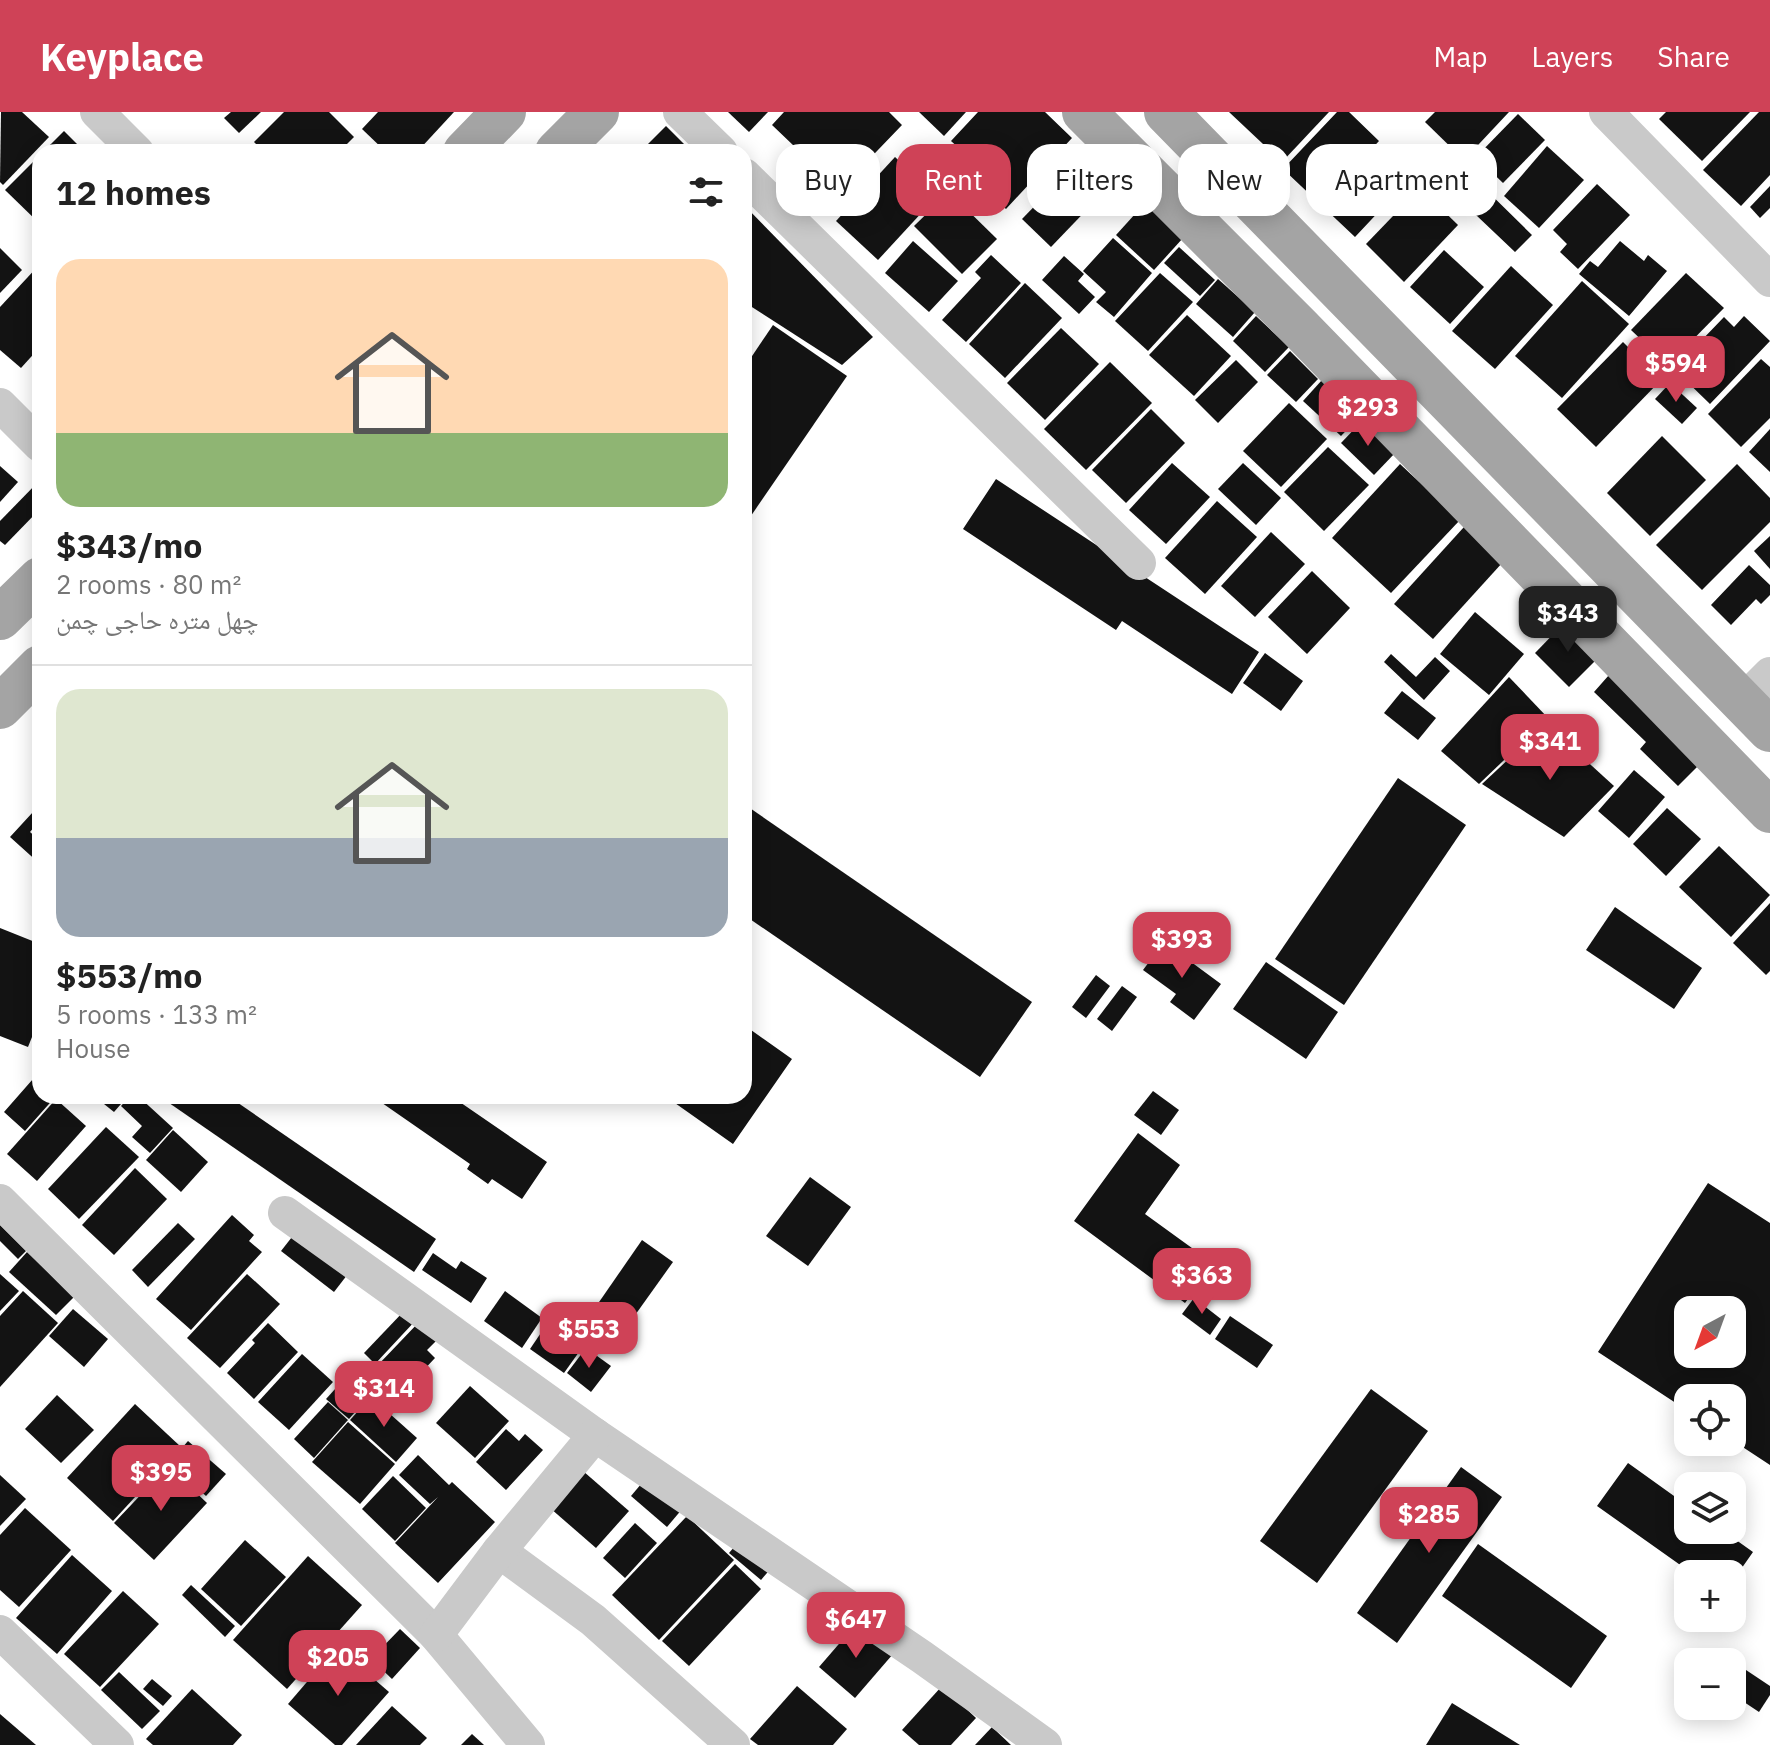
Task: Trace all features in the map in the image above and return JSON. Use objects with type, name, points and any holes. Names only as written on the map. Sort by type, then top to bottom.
[{"type":"main road","points":[[473,144],[504,112]]},
{"type":"main road","points":[[565,144],[597,112]]},
{"type":"main road","points":[[1084,112],[1770,811]]},
{"type":"main road","points":[[1166,112],[1761,702]]},
{"type":"main road","points":[[0,618],[32,587]]},
{"type":"main road","points":[[0,707],[32,675]]},
{"type":"street","points":[[97,112],[129,144]]},
{"type":"street","points":[[680,112],[713,144]]},
{"type":"street","points":[[1606,112],[1770,280]]},
{"type":"street","points":[[752,183],[1139,563]]},
{"type":"street","points":[[0,405],[32,437]]},
{"type":"street","points":[[0,1201],[436,1635],[528,1745]]},
{"type":"street","points":[[285,1213],[595,1435],[922,1657],[1045,1745]]},
{"type":"street","points":[[436,1635],[499,1551],[595,1435]]},
{"type":"street","points":[[499,1551],[593,1620],[733,1745]]},
{"type":"street","points":[[0,1632],[117,1745]]},
{"type":"building","points":[[1,112],[22,112],[49,137],[42,144],[32,144],[32,155],[3,185],[0,182]]},
{"type":"building","points":[[231,112],[261,112],[239,133],[224,118]]},
{"type":"building","points":[[284,112],[329,112],[354,137],[347,144],[254,142]]},
{"type":"building","points":[[378,112],[454,112],[424,144],[378,144],[362,129]]},
{"type":"building","points":[[728,112],[768,112],[749,132]]},
{"type":"building","points":[[784,112],[889,112],[902,125],[880,148],[880,144],[792,144],[772,125]]},
{"type":"building","points":[[919,112],[966,112],[944,136]]},
{"type":"building","points":[[978,112],[1045,112],[1072,138],[1066,144],[1027,144],[1027,186],[1011,204],[1011,144],[954,144],[951,141]]},
{"type":"building","points":[[1229,112],[1329,112],[1290,153],[1290,144],[1263,144]]},
{"type":"building","points":[[1337,112],[1349,112],[1379,141],[1376,144],[1307,144]]},
{"type":"building","points":[[1435,112],[1509,112],[1479,144],[1448,144],[1425,122]]},
{"type":"building","points":[[1666,112],[1750,112],[1702,161],[1659,119]]},
{"type":"building","points":[[1759,112],[1770,112],[1770,175],[1741,206],[1703,170]]},
{"type":"building","points":[[1518,114],[1545,140],[1503,183],[1497,177],[1497,144],[1489,144]]},
{"type":"building","points":[[666,126],[684,144],[648,144]]},
{"type":"building","points":[[64,131],[77,144],[51,144]]},
{"type":"building","points":[[1306,145],[1306,191],[1290,176],[1290,162]]},
{"type":"building","points":[[1547,146],[1584,180],[1539,228],[1504,196]]},
{"type":"building","points":[[896,158],[896,216],[919,216],[878,260],[836,221],[841,216],[880,216],[880,173]]},
{"type":"building","points":[[32,163],[32,216],[5,190]]},
{"type":"building","points":[[1597,184],[1630,215],[1578,269],[1560,252],[1567,244],[1553,230]]},
{"type":"building","points":[[1770,186],[1770,208],[1760,218],[1750,207]]},
{"type":"building","points":[[1497,201],[1532,235],[1515,252],[1477,216],[1497,216]]},
{"type":"building","points":[[752,213],[873,337],[842,365],[752,307]]},
{"type":"building","points":[[1027,214],[1081,216],[1051,247],[1022,219]]},
{"type":"building","points":[[924,216],[974,216],[997,239],[962,274],[914,226]]},
{"type":"building","points":[[1133,216],[1159,216],[1183,238],[1154,270],[1116,235]]},
{"type":"building","points":[[1333,216],[1375,216],[1355,237]]},
{"type":"building","points":[[1393,216],[1449,216],[1458,225],[1404,282],[1366,244]]},
{"type":"building","points":[[1113,238],[1152,273],[1114,317],[1096,302],[1106,292],[1083,271]]},
{"type":"building","points":[[913,241],[958,281],[929,312],[885,273]]},
{"type":"building","points":[[1620,241],[1644,261],[1648,255],[1667,271],[1629,316],[1579,274],[1590,261],[1598,267]]},
{"type":"building","points":[[1179,247],[1215,280],[1200,296],[1164,263]]},
{"type":"building","points":[[0,248],[22,270],[0,293]]},
{"type":"building","points":[[1444,250],[1484,287],[1450,324],[1410,287]]},
{"type":"building","points":[[991,255],[1021,283],[966,342],[942,320],[981,278],[975,272]]},
{"type":"building","points":[[1064,256],[1084,274],[1078,281],[1095,297],[1079,314],[1042,280]]},
{"type":"building","points":[[1511,266],[1553,305],[1495,369],[1452,331]]},
{"type":"building","points":[[32,273],[32,356],[21,368],[0,350],[0,307]]},
{"type":"building","points":[[1160,273],[1193,302],[1148,351],[1115,321]]},
{"type":"building","points":[[1686,273],[1724,308],[1668,365],[1631,330]]},
{"type":"building","points":[[1218,279],[1255,312],[1233,337],[1196,304]]},
{"type":"building","points":[[1582,281],[1629,324],[1562,398],[1515,356]]},
{"type":"building","points":[[1025,283],[1062,318],[1005,378],[969,344]]},
{"type":"building","points":[[1187,315],[1231,356],[1194,396],[1149,355]]},
{"type":"building","points":[[1256,316],[1289,347],[1265,372],[1233,341]]},
{"type":"building","points":[[1744,316],[1770,341],[1710,404],[1674,369],[1724,317],[1734,327]]},
{"type":"building","points":[[773,325],[847,376],[752,514],[752,356]]},
{"type":"building","points":[[1061,328],[1099,364],[1045,420],[1007,383]]},
{"type":"building","points":[[1623,342],[1661,380],[1596,447],[1557,409]]},
{"type":"building","points":[[1290,351],[1318,379],[1296,402],[1267,375]]},
{"type":"building","points":[[1761,359],[1770,367],[1770,418],[1741,447],[1708,414]]},
{"type":"building","points":[[1236,360],[1258,382],[1218,423],[1195,400]]},
{"type":"building","points":[[1110,362],[1152,403],[1086,470],[1044,429]]},
{"type":"building","points":[[1322,380],[1360,416],[1341,436],[1303,401]]},
{"type":"building","points":[[1670,383],[1697,408],[1682,424],[1655,399]]},
{"type":"building","points":[[1289,403],[1327,439],[1281,487],[1243,451]]},
{"type":"building","points":[[1151,409],[1185,443],[1126,503],[1092,470]]},
{"type":"building","points":[[1363,420],[1396,452],[1374,475],[1341,443]]},
{"type":"building","points":[[1770,429],[1770,472],[1749,452]]},
{"type":"building","points":[[1662,436],[1706,480],[1650,536],[1607,493]]},
{"type":"building","points":[[1328,447],[1369,485],[1324,531],[1284,492]]},
{"type":"building","points":[[1172,463],[1210,497],[1166,544],[1129,510]]},
{"type":"building","points":[[1243,463],[1281,498],[1256,525],[1218,489]]},
{"type":"building","points":[[1400,464],[1460,520],[1391,593],[1332,538]]},
{"type":"building","points":[[1737,464],[1770,498],[1770,522],[1702,590],[1656,545]]},
{"type":"building","points":[[0,466],[18,482],[0,502]]},
{"type":"building","points":[[996,479],[1259,652],[1232,694],[1122,621],[1116,630],[963,529]]},
{"type":"building","points":[[32,488],[32,517],[5,545],[0,541],[0,521]]},
{"type":"building","points":[[1217,501],[1257,537],[1205,594],[1165,558]]},
{"type":"building","points":[[1464,527],[1503,562],[1433,639],[1394,604]]},
{"type":"building","points":[[1271,532],[1305,564],[1255,617],[1221,586]]},
{"type":"building","points":[[1770,536],[1770,569],[1754,551]]},
{"type":"building","points":[[1749,565],[1770,585],[1770,595],[1761,604],[1756,599],[1731,625],[1711,605]]},
{"type":"building","points":[[1312,571],[1350,608],[1307,654],[1268,617]]},
{"type":"building","points":[[1475,612],[1524,654],[1489,695],[1440,654]]},
{"type":"building","points":[[1566,621],[1601,655],[1569,687],[1535,653]]},
{"type":"building","points":[[1265,653],[1303,681],[1281,711],[1243,683]]},
{"type":"building","points":[[1391,654],[1416,677],[1435,657],[1450,671],[1424,700],[1384,662]]},
{"type":"building","points":[[1609,675],[1701,763],[1678,786],[1640,749],[1646,742],[1594,692]]},
{"type":"building","points":[[1509,677],[1548,718],[1479,784],[1441,751]]},
{"type":"building","points":[[1402,691],[1436,718],[1418,740],[1384,713]]},
{"type":"building","points":[[1546,724],[1614,786],[1564,837],[1482,784]]},
{"type":"building","points":[[1634,770],[1665,797],[1629,838],[1598,811]]},
{"type":"building","points":[[1398,778],[1466,825],[1344,1005],[1275,959]]},
{"type":"building","points":[[1667,808],[1701,839],[1666,876],[1633,844]]},
{"type":"building","points":[[752,810],[1032,1002],[980,1077],[752,920]]},
{"type":"building","points":[[32,813],[32,857],[10,837]]},
{"type":"building","points":[[1719,846],[1770,895],[1731,937],[1679,887]]},
{"type":"building","points":[[1770,903],[1770,971],[1766,975],[1733,943]]},
{"type":"building","points":[[1615,907],[1702,968],[1674,1009],[1586,950]]},
{"type":"building","points":[[0,928],[32,941],[32,1037],[28,1047],[0,1036]]},
{"type":"building","points":[[1164,942],[1221,984],[1194,1020],[1170,1002],[1176,994],[1143,970]]},
{"type":"building","points":[[1266,962],[1338,1012],[1306,1059],[1233,1009]]},
{"type":"building","points":[[1096,975],[1110,986],[1086,1018],[1072,1007]]},
{"type":"building","points":[[1122,986],[1137,997],[1112,1031],[1097,1019]]},
{"type":"building","points":[[752,1031],[792,1059],[733,1144],[676,1104],[752,1104]]},
{"type":"building","points":[[32,1080],[32,1104],[49,1104],[25,1131],[4,1112]]},
{"type":"building","points":[[1153,1091],[1179,1110],[1161,1135],[1134,1115]]},
{"type":"building","points":[[52,1104],[62,1104],[86,1126],[37,1181],[7,1154]]},
{"type":"building","points":[[104,1104],[121,1104],[114,1112]]},
{"type":"building","points":[[147,1104],[173,1128],[150,1153],[132,1137],[142,1126],[121,1106]]},
{"type":"building","points":[[171,1104],[240,1104],[436,1239],[414,1272]]},
{"type":"building","points":[[384,1104],[463,1104],[547,1162],[522,1199],[492,1179],[488,1184],[467,1169],[470,1164]]},
{"type":"building","points":[[106,1127],[139,1157],[79,1219],[48,1189]]},
{"type":"building","points":[[173,1130],[208,1162],[181,1192],[146,1160]]},
{"type":"building","points":[[1138,1133],[1180,1165],[1145,1214],[1214,1264],[1185,1303],[1074,1221]]},
{"type":"building","points":[[135,1168],[167,1199],[114,1255],[82,1225]]},
{"type":"building","points":[[810,1177],[851,1207],[808,1266],[766,1236]]},
{"type":"building","points":[[1708,1183],[1770,1223],[1770,1465],[1746,1449],[1746,1384],[1674,1384],[1674,1402],[1598,1352]]},
{"type":"building","points":[[232,1215],[254,1235],[249,1241],[262,1252],[191,1330],[156,1299]]},
{"type":"building","points":[[178,1223],[195,1239],[148,1287],[132,1270]]},
{"type":"building","points":[[0,1225],[26,1251],[18,1259],[0,1241]]},
{"type":"building","points":[[299,1228],[351,1270],[334,1292],[281,1251]]},
{"type":"building","points":[[642,1240],[673,1262],[618,1339],[588,1318]]},
{"type":"building","points":[[27,1252],[74,1297],[56,1315],[9,1272]]},
{"type":"building","points":[[433,1253],[456,1269],[461,1261],[487,1278],[471,1303],[422,1270]]},
{"type":"building","points":[[0,1274],[19,1291],[0,1311]]},
{"type":"building","points":[[247,1274],[280,1304],[220,1368],[187,1338]]},
{"type":"building","points":[[23,1291],[58,1323],[0,1387],[0,1316]]},
{"type":"building","points":[[505,1291],[542,1318],[522,1348],[484,1321]]},
{"type":"building","points":[[1194,1298],[1221,1319],[1210,1335],[1182,1314]]},
{"type":"building","points":[[73,1309],[108,1339],[84,1367],[49,1336]]},
{"type":"building","points":[[405,1310],[416,1320],[375,1364],[364,1353]]},
{"type":"building","points":[[1230,1316],[1273,1345],[1257,1368],[1215,1339]]},
{"type":"building","points":[[420,1321],[439,1338],[427,1350],[435,1358],[404,1391],[377,1366]]},
{"type":"building","points":[[549,1321],[584,1345],[564,1373],[530,1349]]},
{"type":"building","points":[[268,1323],[298,1352],[254,1399],[227,1373],[255,1343],[252,1340]]},
{"type":"building","points":[[586,1348],[611,1366],[591,1392],[567,1373]]},
{"type":"building","points":[[302,1354],[333,1382],[289,1430],[258,1402]]},
{"type":"building","points":[[346,1377],[368,1397],[349,1419],[326,1399]]},
{"type":"building","points":[[470,1386],[509,1421],[475,1458],[436,1423]]},
{"type":"building","points":[[1371,1389],[1428,1431],[1317,1583],[1260,1541]]},
{"type":"building","points":[[57,1395],[94,1430],[61,1463],[25,1429]]},
{"type":"building","points":[[371,1397],[417,1438],[396,1462],[350,1420]]},
{"type":"building","points":[[328,1402],[348,1420],[314,1458],[294,1439]]},
{"type":"building","points":[[135,1404],[181,1447],[113,1521],[67,1478]]},
{"type":"building","points":[[348,1422],[395,1464],[360,1504],[312,1462]]},
{"type":"building","points":[[506,1429],[519,1441],[525,1434],[543,1450],[506,1490],[476,1462]]},
{"type":"building","points":[[188,1441],[226,1474],[206,1496],[169,1463]]},
{"type":"building","points":[[418,1455],[495,1522],[438,1583],[395,1543],[438,1497],[430,1504],[399,1475]]},
{"type":"building","points":[[1628,1463],[1674,1496],[1674,1544],[1742,1544],[1753,1552],[1746,1562],[1674,1561],[1597,1506]]},
{"type":"building","points":[[168,1466],[207,1503],[154,1560],[114,1523]]},
{"type":"building","points":[[1461,1467],[1502,1497],[1397,1643],[1357,1613]]},
{"type":"building","points":[[583,1471],[629,1511],[596,1548],[550,1508]]},
{"type":"building","points":[[0,1475],[26,1499],[0,1526]]},
{"type":"building","points":[[393,1476],[426,1508],[395,1541],[362,1509]]},
{"type":"building","points":[[647,1477],[683,1508],[667,1527],[631,1496]]},
{"type":"building","points":[[25,1508],[71,1550],[19,1607],[0,1590],[0,1535]]},
{"type":"building","points":[[687,1516],[734,1560],[659,1640],[612,1595]]},
{"type":"building","points":[[635,1523],[657,1543],[625,1578],[603,1558]]},
{"type":"building","points":[[741,1539],[773,1566],[761,1580],[729,1553]]},
{"type":"building","points":[[245,1540],[286,1577],[241,1626],[201,1589]]},
{"type":"building","points":[[1478,1544],[1607,1636],[1571,1688],[1442,1596]]},
{"type":"building","points":[[72,1555],[112,1591],[57,1654],[16,1618]]},
{"type":"building","points":[[308,1556],[362,1605],[287,1689],[233,1640]]},
{"type":"building","points":[[735,1564],[761,1589],[689,1666],[662,1641]]},
{"type":"building","points":[[191,1585],[235,1626],[225,1637],[182,1595]]},
{"type":"building","points":[[123,1591],[159,1624],[100,1687],[64,1654]]},
{"type":"building","points":[[857,1623],[893,1654],[855,1698],[819,1667]]},
{"type":"building","points":[[400,1629],[420,1648],[392,1679],[371,1659]]},
{"type":"building","points":[[337,1647],[389,1692],[342,1745],[335,1745],[288,1704]]},
{"type":"building","points":[[1746,1670],[1770,1686],[1770,1695],[1759,1712],[1746,1703]]},
{"type":"building","points":[[119,1672],[160,1711],[142,1729],[101,1690]]},
{"type":"building","points":[[152,1679],[172,1696],[163,1706],[143,1689]]},
{"type":"building","points":[[797,1686],[847,1729],[833,1745],[758,1745],[750,1739]]},
{"type":"building","points":[[942,1686],[976,1718],[951,1745],[919,1745],[902,1730]]},
{"type":"building","points":[[192,1689],[242,1735],[233,1745],[153,1745],[146,1739]]},
{"type":"building","points":[[1452,1703],[1520,1745],[1426,1745]]},
{"type":"building","points":[[392,1706],[427,1738],[420,1745],[356,1745]]},
{"type":"building","points":[[0,1714],[36,1745],[0,1745]]},
{"type":"building","points":[[992,1727],[1011,1745],[975,1745]]},
{"type":"building","points":[[472,1734],[484,1745],[461,1745]]}]
